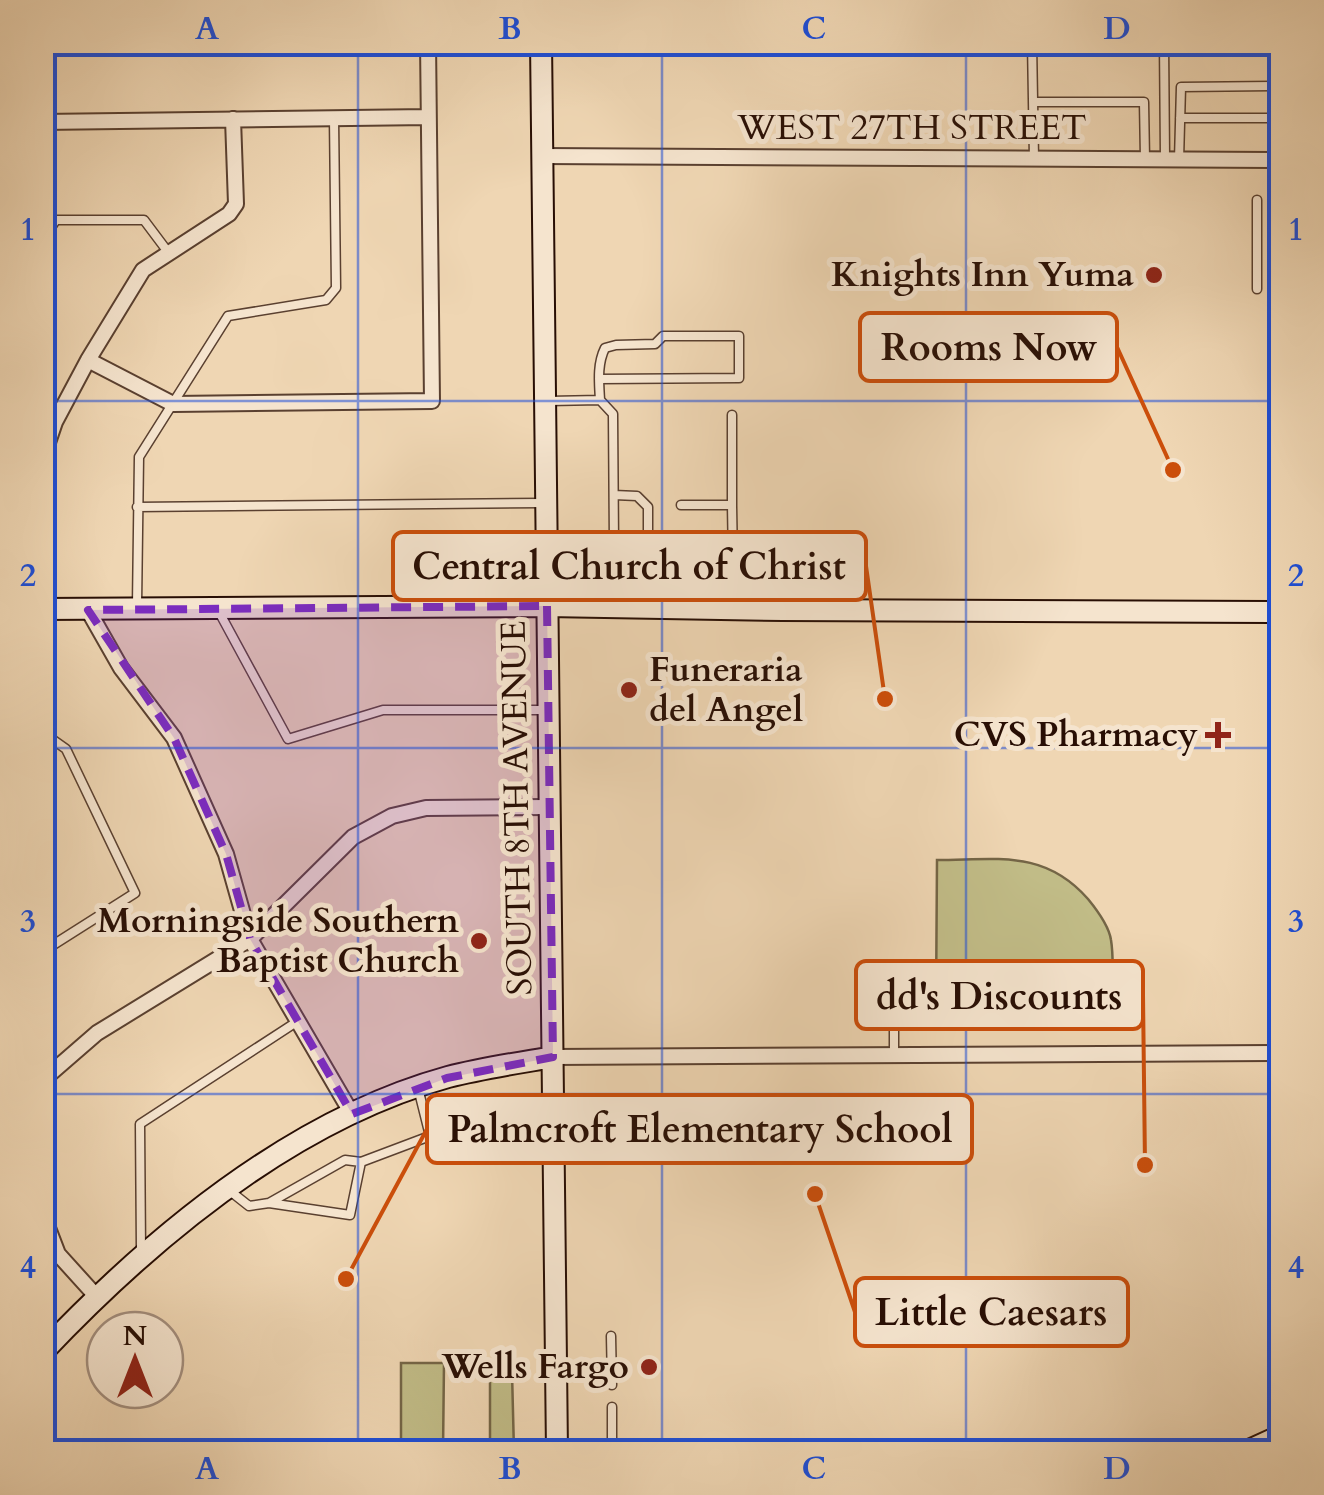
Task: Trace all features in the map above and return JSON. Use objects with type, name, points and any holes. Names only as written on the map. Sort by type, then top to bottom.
[{"type":"street","points":[[88,360],[173,404],[432,401],[428,42]]},
{"type":"street","name":"SOUTH 8TH AVENUE","points":[[541,42],[557,1452]]},
{"type":"street","points":[[42,122],[428,118]]},
{"type":"street","points":[[42,460],[55,422],[142,270],[229,214],[236,204],[233,119]]},
{"type":"street","name":"WEST 27TH STREET","points":[[542,156],[1279,160]]},
{"type":"street","points":[[42,609],[546,606],[1282,612]]},
{"type":"street","points":[[88,610],[121,668],[174,738],[226,854],[250,939],[352,1114]]},
{"type":"street","points":[[96,1296],[58,1254],[48,1228],[44,1078],[97,1033],[250,939],[353,837],[392,816],[426,808],[550,807]]},
{"type":"street","points":[[42,1352],[96,1296],[200,1207],[281,1152],[352,1114],[417,1087],[488,1068],[553,1058],[1282,1053]]},
{"type":"street","points":[[1245,1452],[1280,1440]]},
{"type":"lane","points":[[1032,42],[1034,159]]},
{"type":"lane","points":[[1164,42],[1172,160]]},
{"type":"lane","points":[[1172,160],[1180,118],[1180,87],[1282,86]]},
{"type":"lane","points":[[1033,102],[1144,102],[1145,159]]},
{"type":"lane","points":[[138,610],[139,457],[228,316],[326,300],[336,288],[334,118]]},
{"type":"lane","points":[[1180,118],[1282,118]]},
{"type":"lane","points":[[1277,204],[1279,160]]},
{"type":"lane","points":[[1258,200],[1258,289]]},
{"type":"lane","points":[[42,241],[56,220],[144,220],[168,252]]},
{"type":"lane","points":[[600,379],[739,378],[739,336],[663,336],[655,344],[605,348],[600,358],[600,379],[600,400],[613,414],[614,546],[641,546]]},
{"type":"lane","points":[[545,400],[600,400]]},
{"type":"lane","points":[[732,415],[733,562],[737,571],[738,609]]},
{"type":"lane","points":[[614,496],[637,496],[648,506],[648,534],[641,546],[641,564],[656,594],[670,608]]},
{"type":"lane","points":[[137,507],[546,503]]},
{"type":"lane","points":[[681,504],[732,504]]},
{"type":"lane","points":[[698,554],[698,608]]},
{"type":"lane","points":[[610,607],[641,564]]},
{"type":"lane","points":[[218,610],[288,739],[383,710],[548,710]]},
{"type":"lane","points":[[42,732],[66,749],[134,893],[42,952]]},
{"type":"lane","points":[[894,1012],[894,1056]]},
{"type":"lane","points":[[140,1258],[140,1124],[298,1021]]},
{"type":"lane","points":[[227,1188],[249,1206],[269,1202],[345,1160],[362,1162],[430,1136],[417,1087]]},
{"type":"lane","points":[[269,1202],[350,1215],[362,1162]]},
{"type":"lane","points":[[611,1336],[612,1386]]},
{"type":"lane","points":[[612,1407],[612,1448]]},
{"type":"highlighted area","points":[[547,606],[553,1057],[447,1078],[352,1114],[250,939],[226,854],[174,738],[88,610]]},
{"type":"shaded area","points":[[937,860],[1018,861],[1054,872],[1071,883],[1095,908],[1110,935],[1112,1018],[945,1016],[936,1004]]},
{"type":"shaded area","points":[[401,1363],[444,1363],[443,1452],[401,1452]]},
{"type":"shaded area","points":[[490,1372],[512,1372],[514,1452],[490,1452]]},
{"type":"place","name":"Knights Inn Yuma","points":[[1154,275]]},
{"type":"place","name":"Rooms Now","points":[[1173,470]]},
{"type":"place","name":"Funeraria del Angel","points":[[629,690]]},
{"type":"place","name":"Central Church of Christ","points":[[885,699]]},
{"type":"place","name":"CVS Pharmacy","points":[[1218,735]]},
{"type":"place","name":"Morningside Southern Baptist Church","points":[[479,941]]},
{"type":"place","name":"dd's Discounts","points":[[1145,1165]]},
{"type":"place","name":"Little Caesars","points":[[815,1194]]},
{"type":"place","name":"Palmcroft Elementary School","points":[[346,1279]]},
{"type":"place","name":"Wells Fargo","points":[[649,1367]]}]
